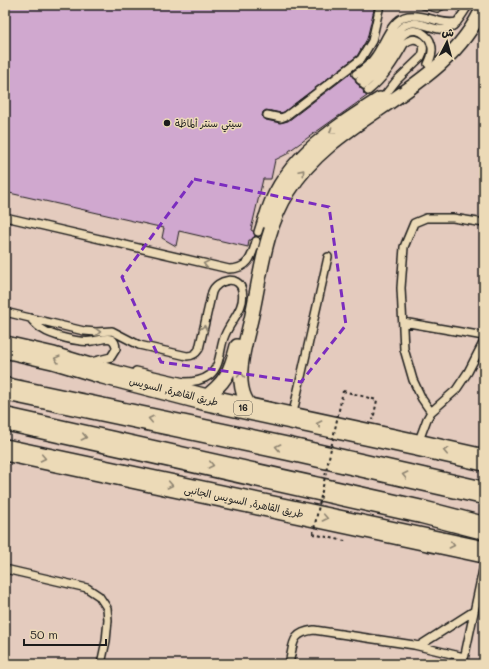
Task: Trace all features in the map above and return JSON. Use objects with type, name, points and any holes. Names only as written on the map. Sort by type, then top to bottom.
[{"type":"highway","points":[[11,387],[484,493]]},
{"type":"highway","points":[[5,419],[422,512],[484,528]]},
{"type":"main road","name":"طريق القاهرة, السويس","points":[[5,348],[110,371],[202,399],[253,411],[418,444],[484,460]]},
{"type":"main road","name":"طريق القاهرة, السويس الجانبى","points":[[5,450],[484,552]]},
{"type":"street","points":[[253,411],[245,399],[241,369],[266,245],[275,216],[282,202],[298,177],[332,143],[412,87],[450,55],[473,26],[484,5]]},
{"type":"street","points":[[202,399],[216,390],[227,376],[231,368],[243,324],[261,237],[271,202],[285,178],[312,147],[332,131],[428,64],[466,24],[470,7]]},
{"type":"lane","points":[[267,115],[281,118],[286,116],[361,59],[372,41],[380,5]]},
{"type":"lane","points":[[424,5],[437,8],[443,5]]},
{"type":"lane","points":[[362,82],[396,34],[404,26],[420,23],[444,29],[453,26],[470,7]]},
{"type":"lane","points":[[362,82],[379,71],[392,54],[399,40],[407,33],[417,31],[427,36],[432,46],[432,52],[428,64]]},
{"type":"lane","points":[[362,82],[387,72],[404,44],[408,40],[418,40],[422,43],[424,52],[385,95]]},
{"type":"lane","points":[[258,232],[262,219],[271,202]]},
{"type":"lane","points":[[5,217],[229,269],[240,268],[247,263],[254,251],[256,241]]},
{"type":"lane","points":[[431,412],[422,399],[413,380],[404,349],[401,288],[404,247],[414,223],[426,218],[453,218],[484,223]]},
{"type":"lane","points":[[291,419],[328,257]]},
{"type":"lane","points":[[5,312],[90,332],[112,331],[139,345],[191,356],[199,349],[212,292],[215,286],[228,280],[241,286],[243,294],[240,310],[225,335],[218,363],[210,374],[198,381],[184,382],[126,369]]},
{"type":"lane","points":[[30,318],[41,329],[55,334],[84,341],[107,338],[115,343],[116,350],[111,358],[78,365]]},
{"type":"lane","points":[[403,322],[484,336]]},
{"type":"lane","points":[[418,444],[431,412],[456,390],[468,372],[484,341]]},
{"type":"lane","points":[[289,664],[296,636],[305,631],[314,630],[419,646],[463,660],[474,611],[480,598],[484,565]]},
{"type":"lane","points":[[5,569],[87,588],[100,596],[107,608],[108,620],[106,641],[101,664]]},
{"type":"lane","points":[[419,646],[474,611]]},
{"type":"path","points":[[345,541],[313,534],[343,391],[377,400],[370,435]]},
{"type":"highlighted area","points":[[194,179],[329,207],[346,325],[301,382],[161,362],[122,277]]},
{"type":"building","name":"سيتي سنتر ألماظة","points":[[5,5],[375,5],[367,39],[357,56],[284,112],[281,113],[266,110],[263,112],[262,116],[266,120],[280,123],[288,121],[351,73],[356,83],[367,96],[289,151],[289,153],[275,160],[271,179],[263,179],[251,230],[255,236],[249,240],[248,247],[179,231],[176,246],[162,238],[164,228],[5,192]]},
{"type":"place","name":"سيتي سنتر ألماظة","points":[[167,123]]}]
